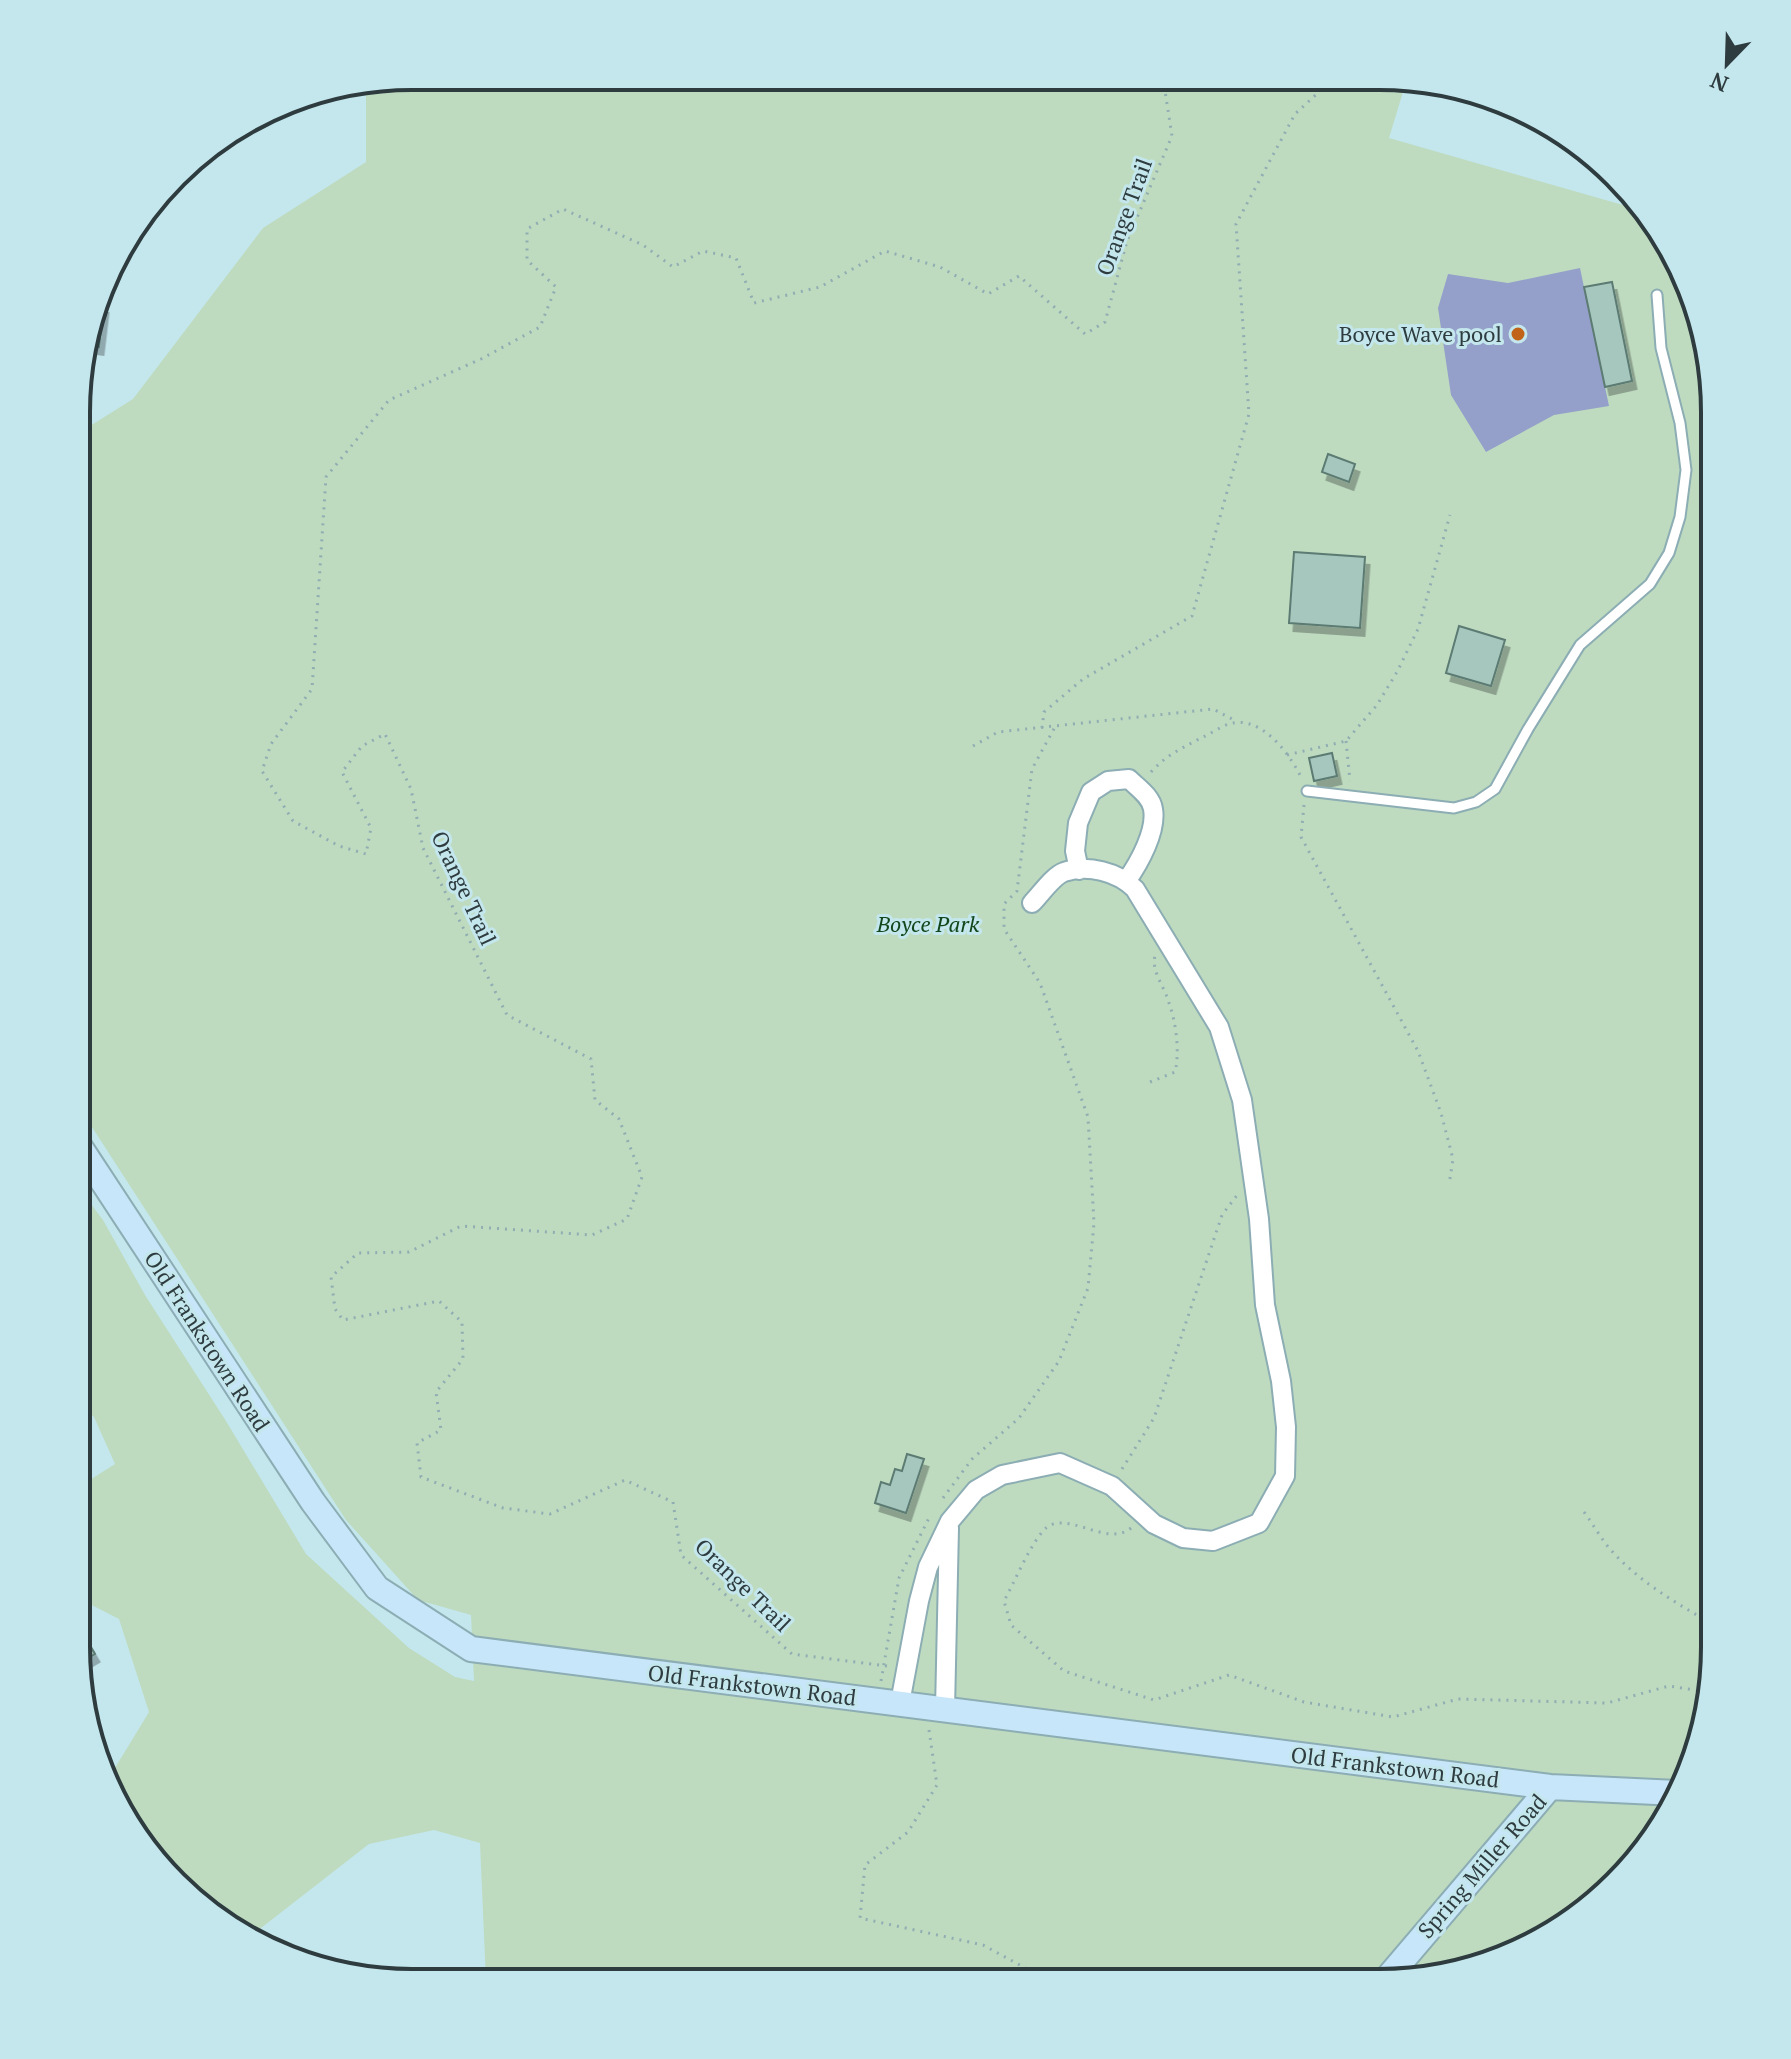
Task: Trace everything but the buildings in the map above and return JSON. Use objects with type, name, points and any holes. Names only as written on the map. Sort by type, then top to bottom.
[{"type":"street","points":[[1079,870],[1075,851],[1078,823],[1091,792],[1108,781],[1129,779],[1146,795],[1153,809],[1151,829],[1137,865],[1127,880]]},
{"type":"street","points":[[900,1703],[928,1567],[950,1521],[976,1490],[1002,1475],[1060,1463],[1112,1486],[1154,1524],[1183,1538],[1213,1541],[1259,1523],[1285,1476],[1286,1427],[1281,1381],[1265,1305],[1253,1174],[1242,1100],[1219,1027],[1127,880],[1092,868],[1062,873],[1032,903]]},
{"type":"street","name":"Old Frankstown Road","points":[[90,1162],[313,1502],[377,1588],[471,1649],[1550,1787],[1666,1792]]},
{"type":"street","points":[[935,1708],[950,1521]]},
{"type":"street","name":"Spring Miller Road","points":[[1396,1968],[1550,1787]]},
{"type":"lane","points":[[1307,791],[1454,808],[1476,802],[1495,789],[1580,645],[1650,584],[1669,553],[1680,517],[1686,470],[1680,423],[1661,348],[1657,295]]},
{"type":"path","name":"Orange Trail","points":[[906,1669],[792,1654],[681,1555],[673,1502],[625,1480],[550,1514],[503,1508],[421,1477],[417,1443],[441,1430],[436,1392],[463,1359],[462,1322],[439,1301],[343,1320],[335,1309],[331,1277],[358,1253],[409,1252],[461,1226],[592,1235],[627,1219],[642,1177],[619,1119],[595,1100],[591,1059],[507,1015],[423,848],[411,789],[385,734],[362,746],[342,772],[371,828],[366,854],[339,846],[293,821],[262,771],[271,744],[312,689],[326,477],[389,400],[481,359],[540,327],[556,287],[527,260],[527,229],[563,209],[643,245],[673,267],[703,251],[736,258],[754,303],[820,287],[885,251],[940,267],[988,294],[1019,276],[1085,334],[1105,322],[1127,241],[1172,136],[1165,90]]},
{"type":"path","points":[[1042,728],[1044,712],[1083,679],[1192,616],[1249,414],[1236,224],[1295,114],[1321,90]]},
{"type":"path","points":[[1287,755],[1346,741],[1377,705],[1418,629],[1450,515]]},
{"type":"path","points":[[973,746],[998,732],[1213,709],[1239,723]]},
{"type":"path","points":[[1137,787],[1165,757],[1230,724],[1251,723],[1276,742],[1295,765],[1307,791],[1301,837],[1418,1051],[1441,1113],[1453,1159],[1449,1185]]},
{"type":"path","points":[[940,1501],[972,1459],[1019,1418],[1059,1361],[1088,1288],[1094,1223],[1088,1117],[1040,983],[1004,929],[1004,904],[1017,891],[1032,769],[1055,727]]},
{"type":"path","points":[[1346,741],[1352,796]]},
{"type":"path","points":[[1150,1082],[1175,1072],[1178,1060],[1170,1004],[1153,964],[1157,947],[1166,940]]},
{"type":"path","points":[[1112,1486],[1154,1418],[1222,1215],[1253,1174]]},
{"type":"path","points":[[873,1700],[885,1666],[891,1611],[899,1578],[932,1512]]},
{"type":"path","points":[[1584,1512],[1608,1547],[1635,1574],[1701,1617]]},
{"type":"path","points":[[1144,1515],[1127,1532],[1115,1536],[1058,1522],[1044,1529],[1004,1601],[1011,1625],[1064,1671],[1154,1700],[1229,1675],[1304,1702],[1393,1717],[1458,1699],[1607,1703],[1669,1686],[1698,1691]]},
{"type":"path","points":[[935,1708],[937,1785],[908,1832],[865,1865],[860,1918],[983,1945],[1027,1969]]},
{"type":"green space","name":"Boyce Park","points":[[391,91],[1400,91],[1403,91],[1389,138],[1626,206],[1647,233],[1668,270],[1684,309],[1695,349],[1701,412],[1700,1668],[1695,1710],[1684,1750],[1658,1808],[1607,1875],[1558,1915],[1521,1936],[1482,1952],[1442,1963],[1400,1968],[485,1969],[480,1843],[434,1830],[369,1844],[259,1930],[233,1915],[184,1875],[144,1826],[114,1769],[149,1712],[119,1619],[90,1604],[90,1480],[115,1464],[90,1413],[90,1203],[306,1554],[409,1648],[455,1677],[474,1681],[471,1615],[418,1600],[346,1520],[90,1124],[90,426],[133,399],[263,228],[366,162],[366,94]]},
{"type":"water","name":"Boyce Wave pool","points":[[1580,268],[1609,406],[1554,415],[1486,452],[1451,395],[1438,308],[1448,274],[1508,283]]},
{"type":"place","name":"Boyce Wave pool","points":[[1518,334]]}]
